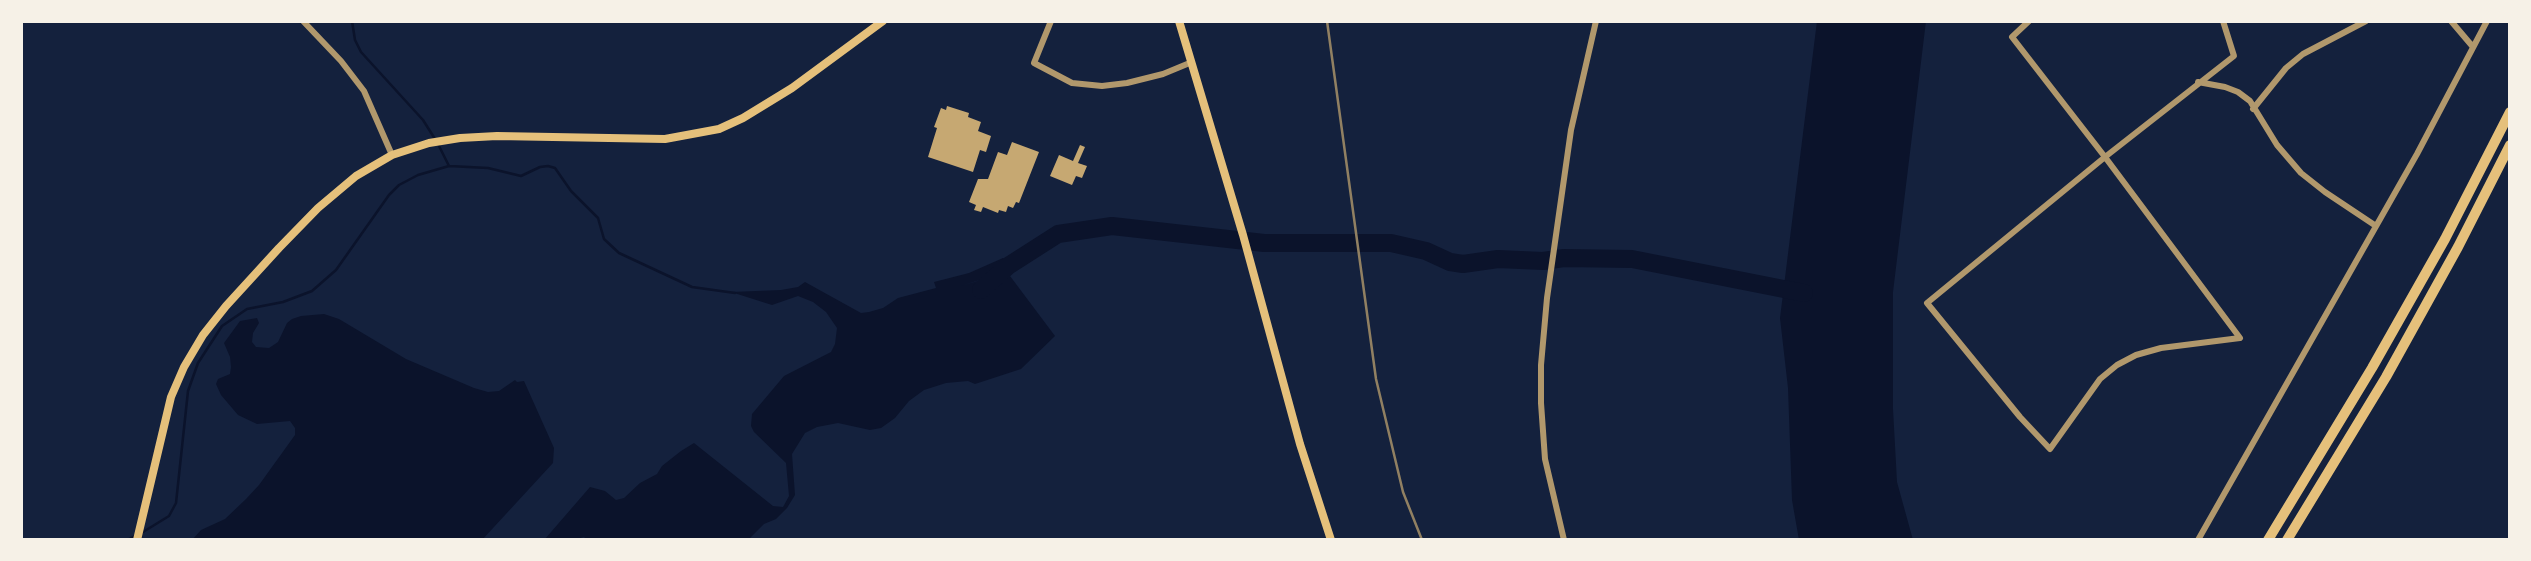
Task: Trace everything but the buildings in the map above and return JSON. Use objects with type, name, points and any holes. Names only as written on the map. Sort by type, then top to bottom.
[{"type":"highway","points":[[2268,540],[2372,368],[2445,239],[2510,112]]},
{"type":"highway","points":[[2287,540],[2392,365],[2458,247],[2510,145]]},
{"type":"main road","points":[[136,540],[172,397],[184,368],[203,335],[226,306],[318,208],[356,176],[392,155],[429,143],[460,138],[497,136],[665,139],[719,130],[792,88],[883,21]]},
{"type":"main road","points":[[1179,21],[1243,235],[1300,444],[1331,540]]},
{"type":"street","points":[[303,21],[341,61],[364,91],[392,155]]},
{"type":"street","points":[[1051,21],[1034,62],[1072,83],[1102,86],[1127,83],[1163,74],[1192,62]]},
{"type":"street","points":[[1564,540],[1545,459],[1541,365],[1547,298],[1571,130],[1596,21]]},
{"type":"street","points":[[2029,21],[2012,37],[2105,157],[2240,338],[2161,348],[2136,355],[2117,365],[2101,379],[2050,449],[2020,417],[1927,303],[2105,157],[2198,82],[2234,56],[2223,21]]},
{"type":"street","points":[[2253,109],[2286,68],[2303,54],[2366,21]]},
{"type":"street","points":[[2451,21],[2473,47]]},
{"type":"street","points":[[2198,540],[2376,226],[2487,21]]},
{"type":"street","points":[[2198,82],[2238,92],[2250,101],[2277,145],[2301,173],[2376,226]]},
{"type":"water","points":[[1817,21],[1926,21],[1893,292],[1893,409],[1897,482],[1913,540],[1799,540],[1792,500],[1788,388],[1780,318]]},
{"type":"water","points":[[1003,258],[1010,268],[1007,271],[961,286],[1007,272],[1055,336],[1021,369],[975,384],[968,381],[946,383],[924,390],[881,428],[870,430],[838,423],[817,427],[805,433],[792,454],[795,495],[776,519],[764,524],[748,540],[587,540],[584,537],[574,540],[545,539],[590,487],[605,491],[616,500],[624,498],[694,443],[773,506],[783,507],[789,496],[786,463],[754,432],[751,426],[752,414],[784,376],[831,352],[837,328],[826,312],[813,302],[798,296],[772,305],[731,292],[781,290],[798,287],[805,282],[861,313],[869,312],[883,308],[898,298],[936,288],[934,282],[969,273]]},
{"type":"water","points":[[324,314],[339,319],[406,359],[474,388],[488,392],[499,391],[515,380],[524,381],[554,448],[553,463],[482,540],[192,540],[201,530],[225,519],[246,499],[295,435],[295,428],[290,421],[257,424],[238,415],[221,395],[216,384],[218,379],[230,374],[231,367],[224,343],[240,321],[257,318],[259,323],[253,333],[252,342],[256,347],[269,348],[278,342],[287,323],[292,319]]},
{"type":"waterway","points":[[352,21],[355,40],[361,52],[423,120],[435,139]]},
{"type":"waterway","points":[[438,144],[449,166]]},
{"type":"waterway","points":[[143,532],[169,516],[176,503],[188,391],[198,363],[222,326],[247,309],[283,302],[312,291],[336,270],[389,195],[399,185],[418,175],[449,166],[488,168],[521,176],[540,167],[555,168],[571,191],[598,218],[604,239],[619,253],[692,287],[735,293]]},
{"type":"waterway","points":[[981,290],[1008,266],[1058,234],[1112,226],[1264,243],[1391,243],[1426,251],[1450,262],[1463,264],[1498,259],[1632,259],[1804,293]]},
{"type":"waterway","points":[[127,540],[137,535]]},
{"type":"railway","points":[[1327,21],[1376,379],[1403,492],[1422,540]]}]
